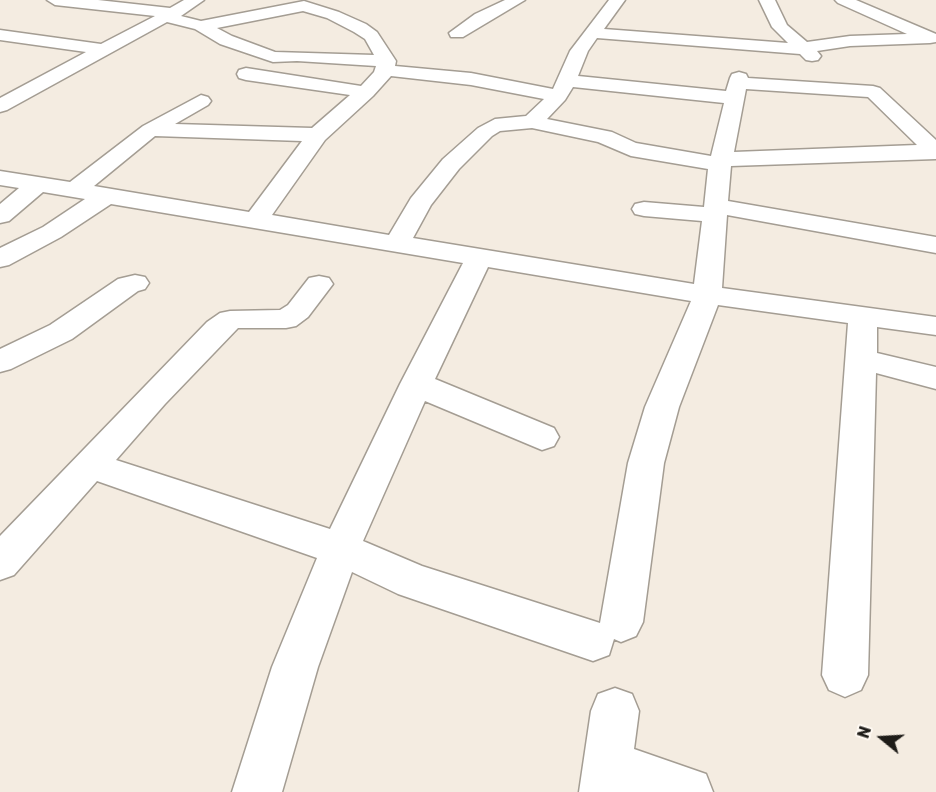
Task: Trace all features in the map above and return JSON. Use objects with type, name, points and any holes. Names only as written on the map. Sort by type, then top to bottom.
[{"type":"street","points":[[55,0],[171,15],[201,26],[226,40],[273,57],[297,56],[562,89],[848,90],[876,93],[936,152]]},
{"type":"street","points":[[0,106],[196,0]]},
{"type":"street","points":[[457,33],[481,17],[517,0]]},
{"type":"street","points":[[532,122],[562,89],[579,51],[617,0]]},
{"type":"street","points":[[767,0],[780,27],[848,90]]},
{"type":"street","points":[[843,0],[933,39]]},
{"type":"street","points":[[201,26],[302,3],[333,15],[371,36],[385,66]]},
{"type":"street","points":[[592,33],[805,49],[850,41],[933,39]]},
{"type":"street","points":[[0,35],[105,50]]},
{"type":"street","points":[[90,465],[340,549],[413,581],[607,632],[646,463],[662,407],[693,334],[706,295],[721,161],[736,90],[749,46]]},
{"type":"street","points":[[273,57],[239,78],[366,92]]},
{"type":"street","points":[[255,220],[317,135],[366,92],[385,66]]},
{"type":"street","points":[[75,190],[150,130],[201,101]]},
{"type":"street","points":[[397,244],[420,203],[451,164],[495,125],[532,122],[604,137],[631,149],[721,161],[936,152]]},
{"type":"street","points":[[150,130],[317,135]]},
{"type":"street","points":[[0,178],[478,259],[706,295],[936,326]]},
{"type":"street","points":[[0,216],[39,184]]},
{"type":"street","points":[[0,259],[52,232],[108,195]]},
{"type":"street","points":[[644,209],[716,211],[936,245]]},
{"type":"street","points":[[257,792],[295,667],[340,549],[416,384],[478,259]]},
{"type":"street","points":[[0,362],[61,332],[128,285],[135,284]]},
{"type":"street","points":[[0,563],[153,396],[218,329],[230,320],[286,319],[298,311],[319,284]]},
{"type":"street","points":[[845,675],[863,316]]},
{"type":"street","points":[[861,358],[936,378]]},
{"type":"street","points":[[416,384],[542,437]]},
{"type":"street","points":[[615,711],[605,779],[688,792]]}]
